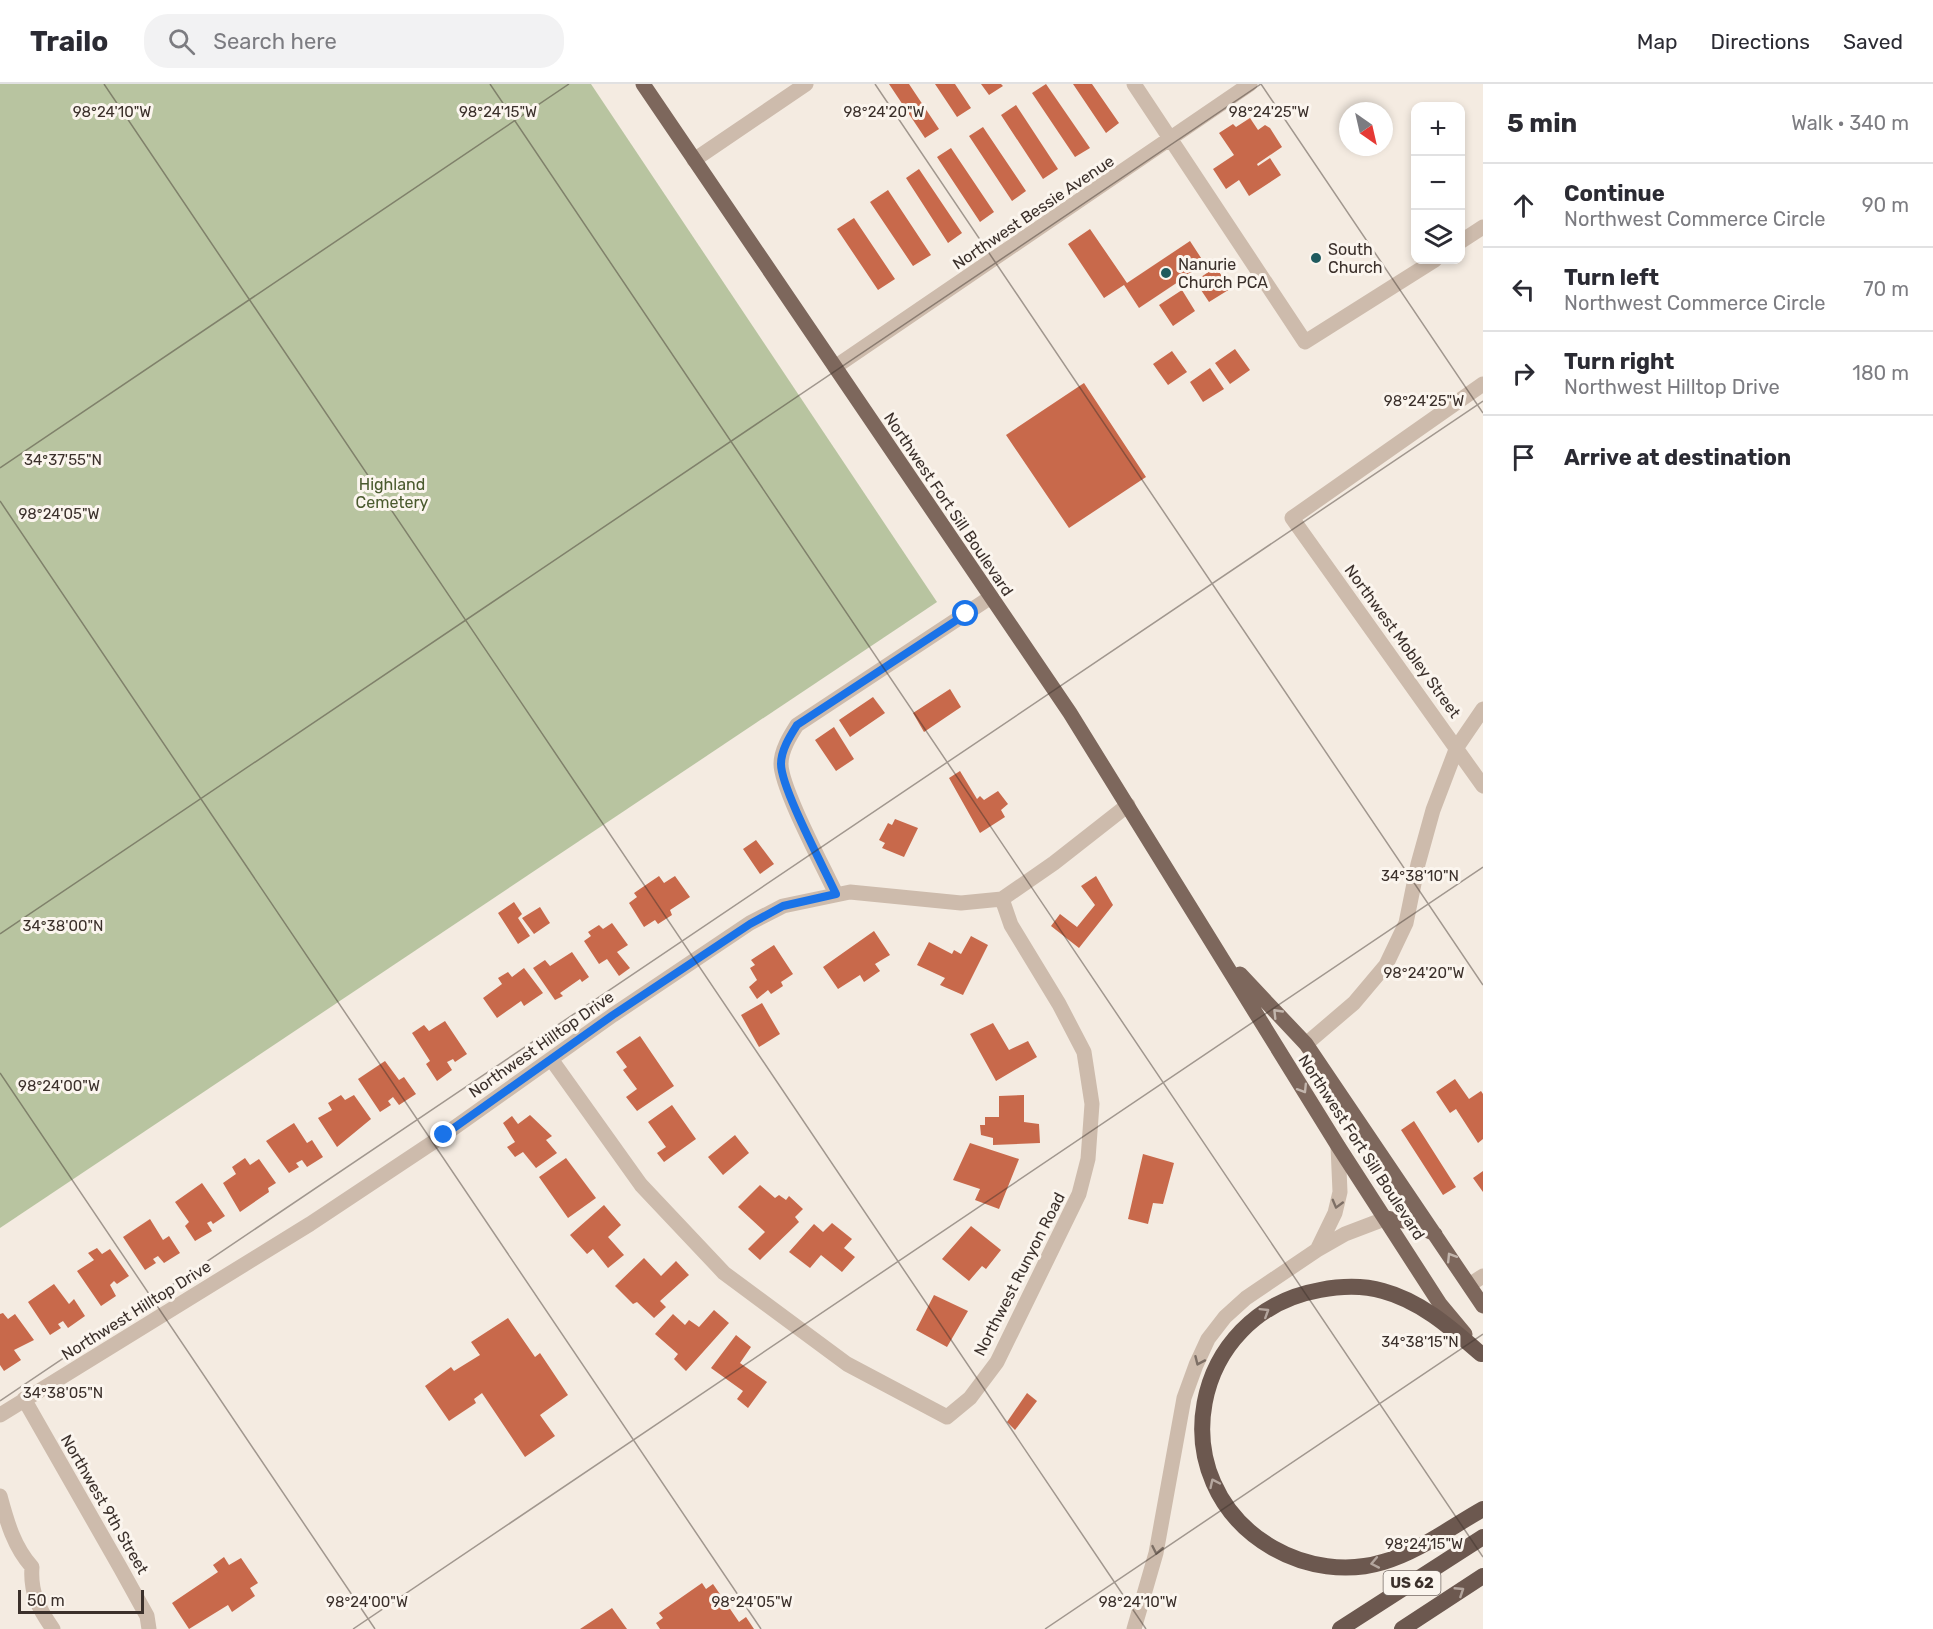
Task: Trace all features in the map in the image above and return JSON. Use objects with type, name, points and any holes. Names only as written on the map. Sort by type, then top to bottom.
[{"type":"highway","points":[[1482,1355],[1423,1309],[1386,1291],[1365,1286],[1337,1287],[1304,1293],[1284,1300],[1251,1320],[1232,1342],[1215,1367],[1202,1419],[1204,1459],[1220,1495],[1233,1514],[1263,1542],[1309,1563],[1346,1567],[1383,1562],[1412,1550],[1483,1509]]},
{"type":"highway","name":"US 62","points":[[1340,1629],[1483,1537]]},
{"type":"highway","name":"US 62","points":[[1402,1629],[1483,1576]]},
{"type":"main road","name":"Northwest Fort Sill Boulevard","points":[[643,84],[991,597],[1128,805],[1338,1146],[1387,1218],[1440,1304],[1482,1355]]},
{"type":"main road","name":"Northwest Fort Sill Boulevard","points":[[1217,950],[1306,1044],[1438,1236],[1483,1306]]},
{"type":"main road","points":[[1387,1218],[1408,1222],[1438,1236]]},
{"type":"street","points":[[694,160],[806,84]]},
{"type":"street","points":[[1134,84],[1305,342],[1429,264]]},
{"type":"street","name":"Northwest Bessie Avenue","points":[[834,367],[1172,140],[1250,84]]},
{"type":"street","points":[[1465,239],[1483,227]]},
{"type":"street","name":"Northwest Mobley Street","points":[[1483,384],[1292,518],[1483,786]]},
{"type":"street","points":[[836,894],[789,791],[781,764],[787,741],[797,725],[991,597]]},
{"type":"street","points":[[1306,1044],[1354,1003],[1386,965],[1406,923],[1432,810],[1457,747],[1483,709]]},
{"type":"street","points":[[1002,900],[1128,805]]},
{"type":"street","name":"Northwest Hilltop Drive","points":[[0,1415],[310,1224],[444,1135],[551,1059],[750,924],[783,906],[850,892],[961,903],[1002,900]]},
{"type":"street","name":"Northwest Runyon Road","points":[[551,1059],[641,1185],[724,1273],[847,1364],[947,1418],[970,1398],[997,1362],[1079,1194],[1088,1159],[1092,1104],[1084,1052],[1059,1004],[1011,925],[1002,900]]},
{"type":"street","points":[[1317,1250],[1335,1213],[1340,1192],[1338,1146]]},
{"type":"street","points":[[1134,1629],[1156,1553],[1184,1398],[1208,1339],[1225,1317],[1246,1298],[1317,1250],[1345,1234],[1387,1218]]},
{"type":"street","points":[[1469,1285],[1483,1276]]},
{"type":"street","name":"Northwest 9th Street","points":[[24,1400],[147,1616],[149,1629]]},
{"type":"street","points":[[0,1496],[10,1533],[32,1568],[31,1582],[37,1605],[53,1629]]},
{"type":"green space","name":"Highland Cemetery","points":[[0,84],[591,84],[937,602],[0,1228]]},
{"type":"building","points":[[889,84],[909,84],[939,129],[925,138]]},
{"type":"building","points":[[935,84],[955,84],[971,108],[957,117]]},
{"type":"building","points":[[981,84],[1001,84],[1003,86],[989,95]]},
{"type":"building","points":[[1046,84],[1090,148],[1075,157],[1032,93]]},
{"type":"building","points":[[1073,84],[1092,84],[1119,123],[1106,133]]},
{"type":"building","points":[[1016,105],[1058,169],[1043,179],[1001,115]]},
{"type":"building","points":[[1250,118],[1258,130],[1265,125],[1270,128],[1282,147],[1257,164],[1258,166],[1270,158],[1281,175],[1249,196],[1239,180],[1226,189],[1213,169],[1234,155],[1219,133],[1233,124],[1236,127]]},
{"type":"building","points":[[983,127],[1026,191],[1012,201],[969,136]]},
{"type":"building","points":[[951,148],[994,212],[980,222],[937,157]]},
{"type":"building","points":[[919,169],[962,233],[948,243],[906,178]]},
{"type":"building","points":[[888,190],[931,255],[913,266],[870,202]]},
{"type":"building","points":[[854,218],[895,279],[878,290],[837,229]]},
{"type":"building","name":"Nanurie Church PCA","points":[[1090,229],[1127,283],[1190,241],[1205,264],[1139,308],[1124,285],[1104,298],[1068,244]]},
{"type":"building","points":[[1216,267],[1230,289],[1209,302],[1195,281]]},
{"type":"building","points":[[1182,290],[1195,311],[1173,326],[1159,305]]},
{"type":"building","points":[[1235,349],[1250,370],[1230,384],[1215,363]]},
{"type":"building","points":[[1172,351],[1187,372],[1168,385],[1153,364]]},
{"type":"building","points":[[1210,368],[1224,389],[1203,402],[1190,382]]},
{"type":"building","points":[[1084,383],[1146,477],[1069,528],[1006,435]]},
{"type":"building","points":[[950,689],[961,707],[924,732],[913,713]]},
{"type":"building","points":[[873,697],[885,713],[850,737],[839,720]]},
{"type":"building","points":[[834,727],[854,759],[836,771],[815,740]]},
{"type":"building","points":[[960,771],[977,799],[980,796],[984,800],[998,791],[1008,804],[1001,810],[1005,817],[980,833],[949,778]]},
{"type":"building","points":[[895,819],[918,828],[904,857],[882,848],[885,843],[879,840],[888,823],[892,825]]},
{"type":"building","points":[[756,840],[774,864],[760,874],[743,849]]},
{"type":"building","points":[[659,876],[664,883],[675,876],[690,897],[670,910],[672,915],[658,924],[655,920],[644,927],[629,903],[637,897],[634,893]]},
{"type":"building","points":[[1096,876],[1113,905],[1079,948],[1051,926],[1060,914],[1077,927],[1095,905],[1081,886]]},
{"type":"building","points":[[514,902],[522,914],[518,918],[530,936],[518,944],[498,913]]},
{"type":"building","points":[[540,907],[550,923],[534,934],[522,918]]},
{"type":"building","points":[[612,923],[628,945],[617,952],[630,968],[619,976],[607,959],[599,964],[584,941],[591,936],[588,932],[599,925],[603,929]]},
{"type":"building","points":[[874,931],[890,955],[875,964],[880,971],[864,982],[860,975],[838,989],[823,967]]},
{"type":"building","points":[[971,936],[988,945],[963,995],[940,985],[945,978],[917,965],[929,942],[952,954],[954,950],[961,954]]},
{"type":"building","points":[[774,945],[793,974],[781,982],[783,986],[771,994],[768,990],[757,999],[749,987],[757,980],[750,968],[755,965],[751,960]]},
{"type":"building","points":[[572,952],[589,977],[582,982],[580,979],[560,993],[563,996],[555,1000],[533,968],[545,960],[550,966]]},
{"type":"building","points":[[524,968],[543,993],[524,1006],[521,1001],[497,1018],[483,998],[502,984],[498,978],[508,972],[512,977]]},
{"type":"building","points":[[762,1003],[780,1034],[759,1047],[741,1015]]},
{"type":"building","points":[[445,1021],[467,1054],[455,1062],[453,1059],[447,1062],[452,1070],[437,1081],[426,1064],[430,1061],[412,1033],[424,1025],[429,1031]]},
{"type":"building","points":[[993,1023],[1009,1050],[1028,1041],[1037,1057],[996,1081],[970,1034]]},
{"type":"building","points":[[640,1036],[674,1086],[637,1111],[626,1097],[637,1089],[623,1070],[627,1067],[616,1052]]},
{"type":"building","points":[[385,1061],[399,1080],[404,1077],[416,1094],[399,1105],[393,1097],[388,1101],[391,1105],[380,1112],[358,1079]]},
{"type":"building","points":[[1455,1079],[1469,1099],[1481,1091],[1483,1094],[1483,1139],[1478,1143],[1456,1109],[1450,1113],[1436,1092]]},
{"type":"building","points":[[341,1095],[345,1100],[354,1095],[371,1119],[337,1147],[318,1118],[332,1110],[328,1103]]},
{"type":"building","points":[[1024,1095],[1024,1122],[1039,1124],[1040,1143],[993,1145],[993,1138],[981,1135],[980,1125],[985,1125],[985,1117],[999,1117],[999,1096]]},
{"type":"building","points":[[672,1105],[696,1139],[664,1162],[657,1153],[666,1147],[648,1122]]},
{"type":"building","points":[[530,1115],[552,1136],[546,1140],[557,1153],[536,1168],[523,1152],[515,1157],[507,1147],[515,1142],[503,1123],[512,1116],[518,1124]]},
{"type":"building","points":[[1414,1121],[1456,1187],[1443,1195],[1401,1130]]},
{"type":"building","points":[[294,1123],[307,1143],[312,1140],[323,1157],[307,1167],[302,1160],[296,1163],[299,1167],[289,1173],[266,1141]]},
{"type":"building","points":[[735,1135],[749,1153],[723,1175],[708,1157]]},
{"type":"building","points":[[970,1143],[1019,1159],[999,1209],[975,1200],[980,1189],[953,1180]]},
{"type":"building","points":[[1143,1154],[1174,1163],[1163,1204],[1153,1203],[1148,1224],[1128,1219]]},
{"type":"building","points":[[245,1158],[250,1165],[259,1159],[276,1183],[268,1188],[269,1192],[240,1212],[223,1183],[236,1174],[232,1167]]},
{"type":"building","points":[[566,1158],[596,1198],[568,1218],[539,1177]]},
{"type":"building","points":[[1483,1171],[1483,1192],[1473,1178]]},
{"type":"building","points":[[202,1183],[225,1216],[213,1224],[211,1221],[207,1223],[212,1231],[195,1241],[185,1226],[189,1222],[175,1202]]},
{"type":"building","points":[[760,1185],[775,1198],[779,1195],[786,1200],[789,1196],[803,1209],[795,1217],[799,1222],[760,1260],[748,1249],[765,1232],[738,1207]]},
{"type":"building","points":[[604,1205],[621,1225],[608,1237],[624,1255],[608,1268],[593,1249],[587,1254],[570,1235]]},
{"type":"building","points":[[150,1219],[163,1240],[169,1236],[180,1253],[164,1263],[158,1256],[153,1259],[156,1263],[145,1270],[123,1237]]},
{"type":"building","points":[[832,1223],[852,1239],[844,1248],[855,1257],[842,1272],[821,1255],[810,1268],[789,1252],[814,1224],[823,1232]]},
{"type":"building","points":[[971,1226],[1001,1250],[986,1269],[982,1266],[969,1281],[942,1259]]},
{"type":"building","points":[[97,1248],[102,1254],[110,1249],[129,1276],[117,1284],[114,1281],[110,1285],[116,1296],[101,1306],[77,1271],[94,1260],[88,1253]]},
{"type":"building","points":[[644,1258],[661,1276],[676,1261],[689,1275],[660,1301],[666,1307],[654,1318],[637,1302],[633,1304],[615,1286]]},
{"type":"building","points":[[54,1284],[69,1304],[74,1299],[85,1316],[68,1328],[63,1321],[58,1324],[61,1328],[50,1335],[28,1302]]},
{"type":"building","points":[[934,1295],[968,1311],[947,1347],[916,1330]]},
{"type":"building","points":[[714,1310],[729,1323],[686,1371],[674,1359],[678,1354],[655,1334],[673,1314],[685,1325],[689,1320],[699,1327]]},
{"type":"building","points":[[3,1313],[8,1319],[15,1314],[34,1340],[14,1350],[21,1360],[4,1371],[0,1365],[0,1314]]},
{"type":"building","points":[[508,1318],[535,1357],[540,1353],[568,1395],[540,1415],[555,1436],[525,1457],[482,1393],[474,1399],[476,1403],[449,1421],[425,1386],[451,1367],[454,1371],[480,1355],[471,1342]]},
{"type":"building","points":[[736,1335],[751,1347],[740,1363],[767,1382],[748,1408],[737,1399],[743,1391],[711,1368]]},
{"type":"building","points":[[1027,1393],[1037,1401],[1015,1430],[1007,1422]]},
{"type":"building","points":[[224,1557],[229,1565],[241,1558],[258,1583],[250,1588],[255,1596],[232,1612],[228,1605],[189,1629],[172,1603],[218,1572],[213,1565]]},
{"type":"building","points":[[702,1583],[706,1589],[713,1584],[739,1622],[746,1617],[754,1629],[660,1629],[656,1623],[663,1618],[659,1613]]},
{"type":"building","points":[[612,1608],[627,1629],[580,1629]]},
{"type":"place","name":"South Church","points":[[1316,258]]},
{"type":"place","name":"Nanurie Church PCA","points":[[1166,273]]},
{"type":"route","points":[[444,1135],[613,1015],[750,924],[783,906],[836,894],[789,791],[781,764],[787,741],[797,725],[966,614]]}]
